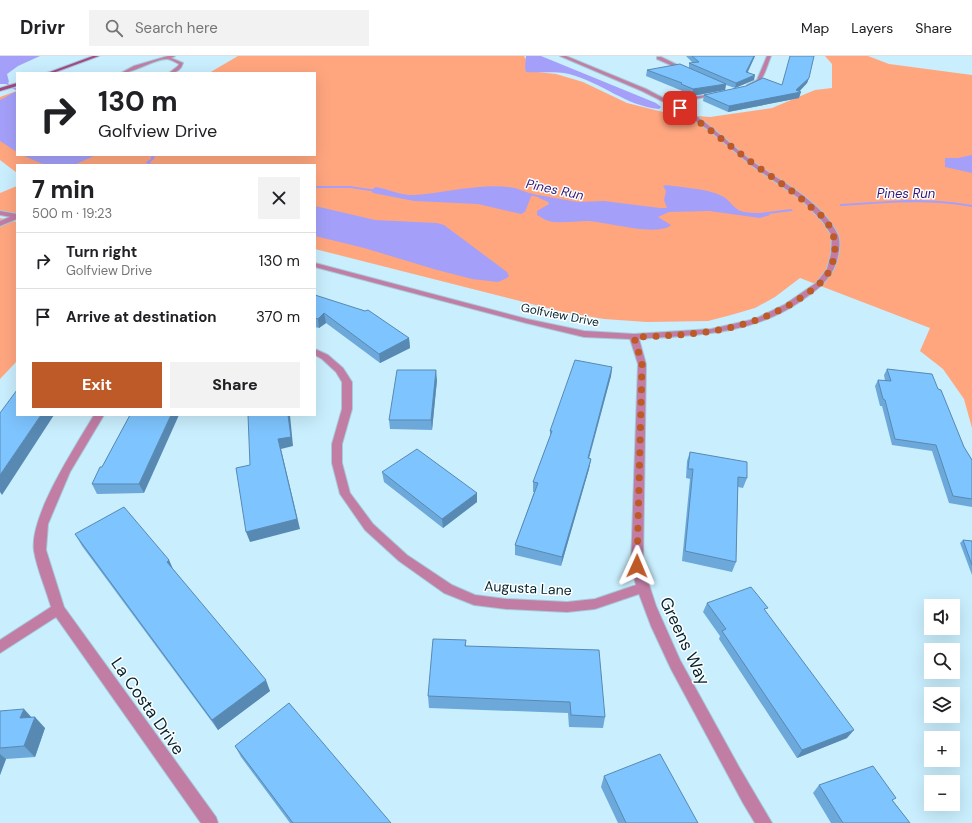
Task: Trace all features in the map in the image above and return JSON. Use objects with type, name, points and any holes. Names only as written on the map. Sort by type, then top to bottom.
[{"type":"street","points":[[52,72],[97,56]]},
{"type":"street","points":[[125,72],[136,67],[173,56]]},
{"type":"street","name":"Golfview Drive","points":[[316,265],[526,321],[584,334],[634,337],[711,332],[758,321],[787,307],[819,285],[831,269],[835,254],[835,236],[826,220],[805,200],[753,164],[712,130],[670,102],[562,56]]},
{"type":"street","points":[[745,88],[759,81],[769,56]]},
{"type":"street","points":[[167,58],[181,63],[180,67],[173,72]]},
{"type":"street","points":[[659,58],[693,73]]},
{"type":"street","points":[[0,90],[16,84]]},
{"type":"street","points":[[670,102],[720,94]]},
{"type":"street","points":[[0,213],[16,216]]},
{"type":"street","points":[[0,224],[16,216]]},
{"type":"street","name":"Greens Way","points":[[634,337],[642,364],[637,566],[643,588],[675,666],[743,791],[764,823]]},
{"type":"street","name":"Augusta Lane","points":[[316,352],[325,357],[340,370],[347,382],[347,409],[337,444],[336,463],[345,494],[370,528],[404,558],[448,590],[474,600],[506,604],[568,607],[595,604],[643,588]]},
{"type":"street","name":"La Costa Drive","points":[[98,416],[65,472],[42,524],[40,550],[58,610],[210,823]]},
{"type":"street","points":[[0,646],[58,610]]},
{"type":"shaded area","points":[[0,56],[40,56],[18,66],[7,74],[9,82],[6,84],[0,84]]},
{"type":"shaded area","points":[[238,56],[524,56],[528,63],[528,71],[556,74],[583,82],[627,103],[671,114],[710,117],[772,108],[815,90],[832,88],[832,64],[825,56],[868,56],[889,64],[972,75],[972,428],[964,399],[943,369],[920,351],[930,328],[800,278],[775,297],[755,308],[708,321],[647,322],[604,319],[563,312],[316,249],[316,164],[16,164],[16,172],[0,160],[0,97],[16,91],[16,156],[316,156],[316,72],[211,72]]},
{"type":"shaded area","points":[[526,56],[541,56],[656,103],[661,107],[659,109],[647,107],[624,99],[592,82],[569,74],[526,72]]},
{"type":"shaded area","points":[[16,92],[16,151],[0,141],[0,100]]},
{"type":"shaded area","points":[[972,155],[972,173],[945,167],[945,158],[958,158]]},
{"type":"shaded area","points":[[24,156],[94,156],[76,164],[43,164]]},
{"type":"shaded area","points":[[666,185],[709,191],[725,197],[741,211],[766,213],[770,215],[760,218],[709,211],[669,212],[658,217],[671,225],[655,230],[631,228],[588,221],[552,222],[537,215],[537,211],[549,204],[548,202],[539,198],[538,195],[578,202],[604,201],[667,208],[664,200],[666,191],[663,186]]},
{"type":"shaded area","points":[[16,186],[16,216],[0,213],[0,193]]},
{"type":"shaded area","points":[[503,186],[515,188],[532,194],[525,212],[521,214],[478,204],[414,201],[373,193],[371,190],[376,187],[409,195],[465,188]]},
{"type":"shaded area","points":[[316,206],[375,220],[437,223],[444,225],[507,272],[509,276],[498,282],[472,279],[364,248],[316,236]]},
{"type":"shaded area","points":[[0,218],[16,222],[16,362],[0,379]]},
{"type":"building","points":[[692,56],[754,56],[746,72],[755,75],[736,83],[689,63],[699,62]]},
{"type":"building","points":[[790,56],[814,56],[809,78],[796,90],[801,92],[729,106],[704,95],[746,86],[763,78],[782,85]]},
{"type":"building","points":[[680,64],[726,84],[693,89],[681,84],[682,83],[647,70]]},
{"type":"building","points":[[316,295],[365,311],[368,310],[409,338],[379,354],[324,313],[318,319],[316,318]]},
{"type":"building","points":[[575,360],[612,367],[588,458],[591,459],[562,557],[515,545],[538,483],[533,482],[552,431],[550,431]]},
{"type":"building","points":[[887,369],[932,374],[938,389],[941,390],[964,447],[972,460],[972,499],[953,496],[936,445],[895,439],[878,380],[891,381]]},
{"type":"building","points":[[397,370],[436,370],[431,420],[389,420]]},
{"type":"building","points":[[16,391],[16,416],[40,416],[0,475],[0,413]]},
{"type":"building","points":[[129,416],[171,416],[139,484],[92,484],[100,467],[102,467]]},
{"type":"building","points":[[248,416],[288,416],[291,437],[278,439],[297,519],[246,532],[236,468],[250,465]]},
{"type":"building","points":[[417,449],[477,493],[442,519],[382,472]]},
{"type":"building","points":[[690,452],[747,462],[747,478],[738,477],[736,562],[685,551],[693,469],[688,469]]},
{"type":"building","points":[[124,507],[169,560],[167,562],[266,680],[212,720],[75,534]]},
{"type":"building","points":[[963,540],[972,541],[972,565]]},
{"type":"building","points":[[751,587],[768,608],[764,609],[854,730],[802,750],[722,631],[726,629],[707,603]]},
{"type":"building","points":[[433,639],[466,640],[465,646],[599,650],[605,717],[571,715],[570,702],[428,696]]},
{"type":"building","points":[[289,703],[391,823],[293,823],[235,746]]},
{"type":"building","points":[[24,709],[20,718],[35,717],[24,746],[0,748],[0,711]]},
{"type":"building","points":[[660,754],[698,823],[626,823],[604,776]]},
{"type":"building","points":[[873,766],[896,798],[892,800],[910,823],[843,823],[819,785]]},
{"type":"waterway","name":"Pines Run","points":[[0,79],[16,89]]},
{"type":"waterway","name":"Pines Run","points":[[149,164],[148,162],[152,159],[153,156]]},
{"type":"waterway","name":"Pines Run","points":[[316,187],[350,187],[377,191]]},
{"type":"waterway","name":"Pines Run","points":[[525,193],[546,198]]},
{"type":"waterway","name":"Pines Run","points":[[841,205],[924,201],[957,203],[972,206]]},
{"type":"waterway","name":"Pines Run","points":[[760,214],[791,210]]},
{"type":"route","points":[[637,566],[642,364],[634,337],[711,332],[758,321],[787,307],[819,285],[831,269],[835,254],[835,236],[826,220],[805,200],[753,164],[712,130],[680,108]]}]
